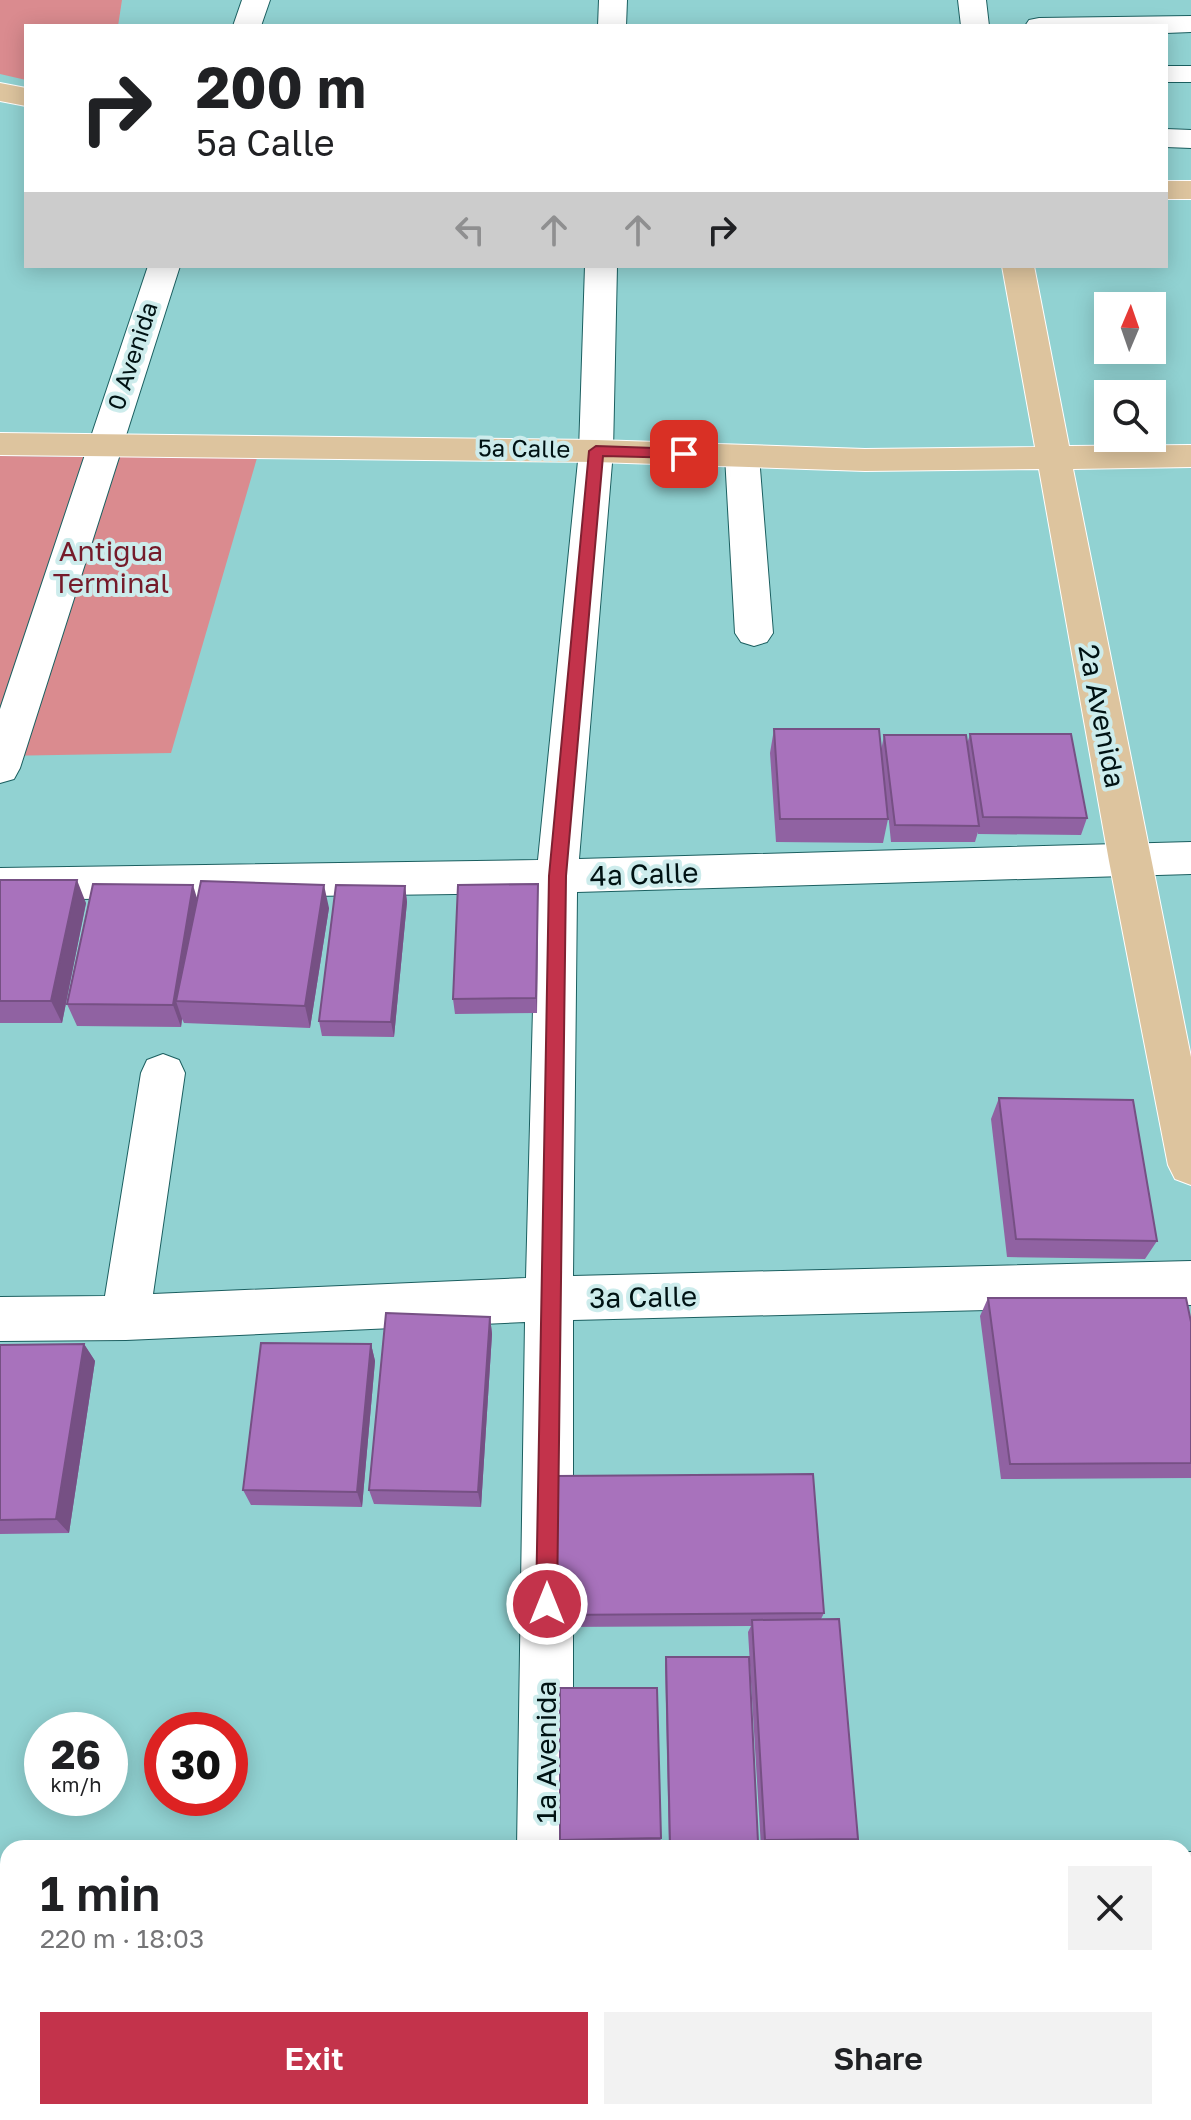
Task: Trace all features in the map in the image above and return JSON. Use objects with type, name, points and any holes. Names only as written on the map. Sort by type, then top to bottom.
[{"type":"main road","points":[[0,92],[24,97]]},
{"type":"main road","points":[[1168,190],[1191,190]]},
{"type":"main road","name":"2a Avenida","points":[[1018,268],[1129,861],[1191,1165]]},
{"type":"main road","name":"5a Calle","points":[[0,444],[596,451],[865,460],[1053,455],[1191,456]]},
{"type":"street","points":[[248,24],[256,0]]},
{"type":"street","points":[[612,24],[613,0]]},
{"type":"street","points":[[972,0],[975,24]]},
{"type":"street","points":[[1049,24],[1109,12],[1191,24]]},
{"type":"street","points":[[1168,74],[1191,74]]},
{"type":"street","points":[[1168,138],[1191,139]]},
{"type":"street","name":"0 Avenida","points":[[0,768],[163,268]]},
{"type":"street","name":"1a Avenida","points":[[545,1840],[549,1299],[557,876],[596,451],[601,268]]},
{"type":"street","points":[[742,456],[754,633]]},
{"type":"street","name":"4a Calle","points":[[0,884],[557,876],[1191,858]]},
{"type":"street","points":[[126,1318],[163,1073]]},
{"type":"street","name":"3a Calle","points":[[0,1319],[126,1318],[549,1299],[1191,1283]]},
{"type":"green space","points":[[0,0],[122,0],[118,24],[24,24],[24,80],[0,74]]},
{"type":"green space","name":"Antigua Terminal","points":[[0,456],[257,458],[171,753],[0,756]]},
{"type":"building","points":[[774,729],[879,729],[888,819],[780,819]]},
{"type":"building","points":[[970,734],[1071,734],[1087,818],[983,817]]},
{"type":"building","points":[[884,735],[966,735],[979,826],[895,825]]},
{"type":"building","points":[[0,880],[77,880],[51,1001],[0,1001]]},
{"type":"building","points":[[201,881],[324,885],[305,1006],[176,1001]]},
{"type":"building","points":[[93,884],[193,885],[173,1005],[67,1004]]},
{"type":"building","points":[[538,884],[536,998],[453,999],[458,885]]},
{"type":"building","points":[[336,885],[405,886],[391,1022],[319,1021]]},
{"type":"building","points":[[999,1098],[1133,1100],[1157,1241],[1016,1239]]},
{"type":"building","points":[[988,1298],[1186,1298],[1191,1322],[1191,1463],[1010,1464]]},
{"type":"building","points":[[386,1313],[490,1317],[478,1492],[369,1490]]},
{"type":"building","points":[[261,1343],[371,1344],[357,1492],[243,1490]]},
{"type":"building","points":[[84,1344],[56,1519],[0,1520],[0,1345]]},
{"type":"building","points":[[813,1474],[824,1613],[556,1615],[556,1476]]},
{"type":"building","points":[[839,1619],[858,1839],[765,1840],[752,1620]]},
{"type":"building","points":[[666,1657],[749,1657],[758,1840],[670,1840]]},
{"type":"building","points":[[560,1688],[657,1688],[661,1838],[560,1840]]},
{"type":"route","points":[[547,1604],[557,876],[596,451],[684,454]]}]
